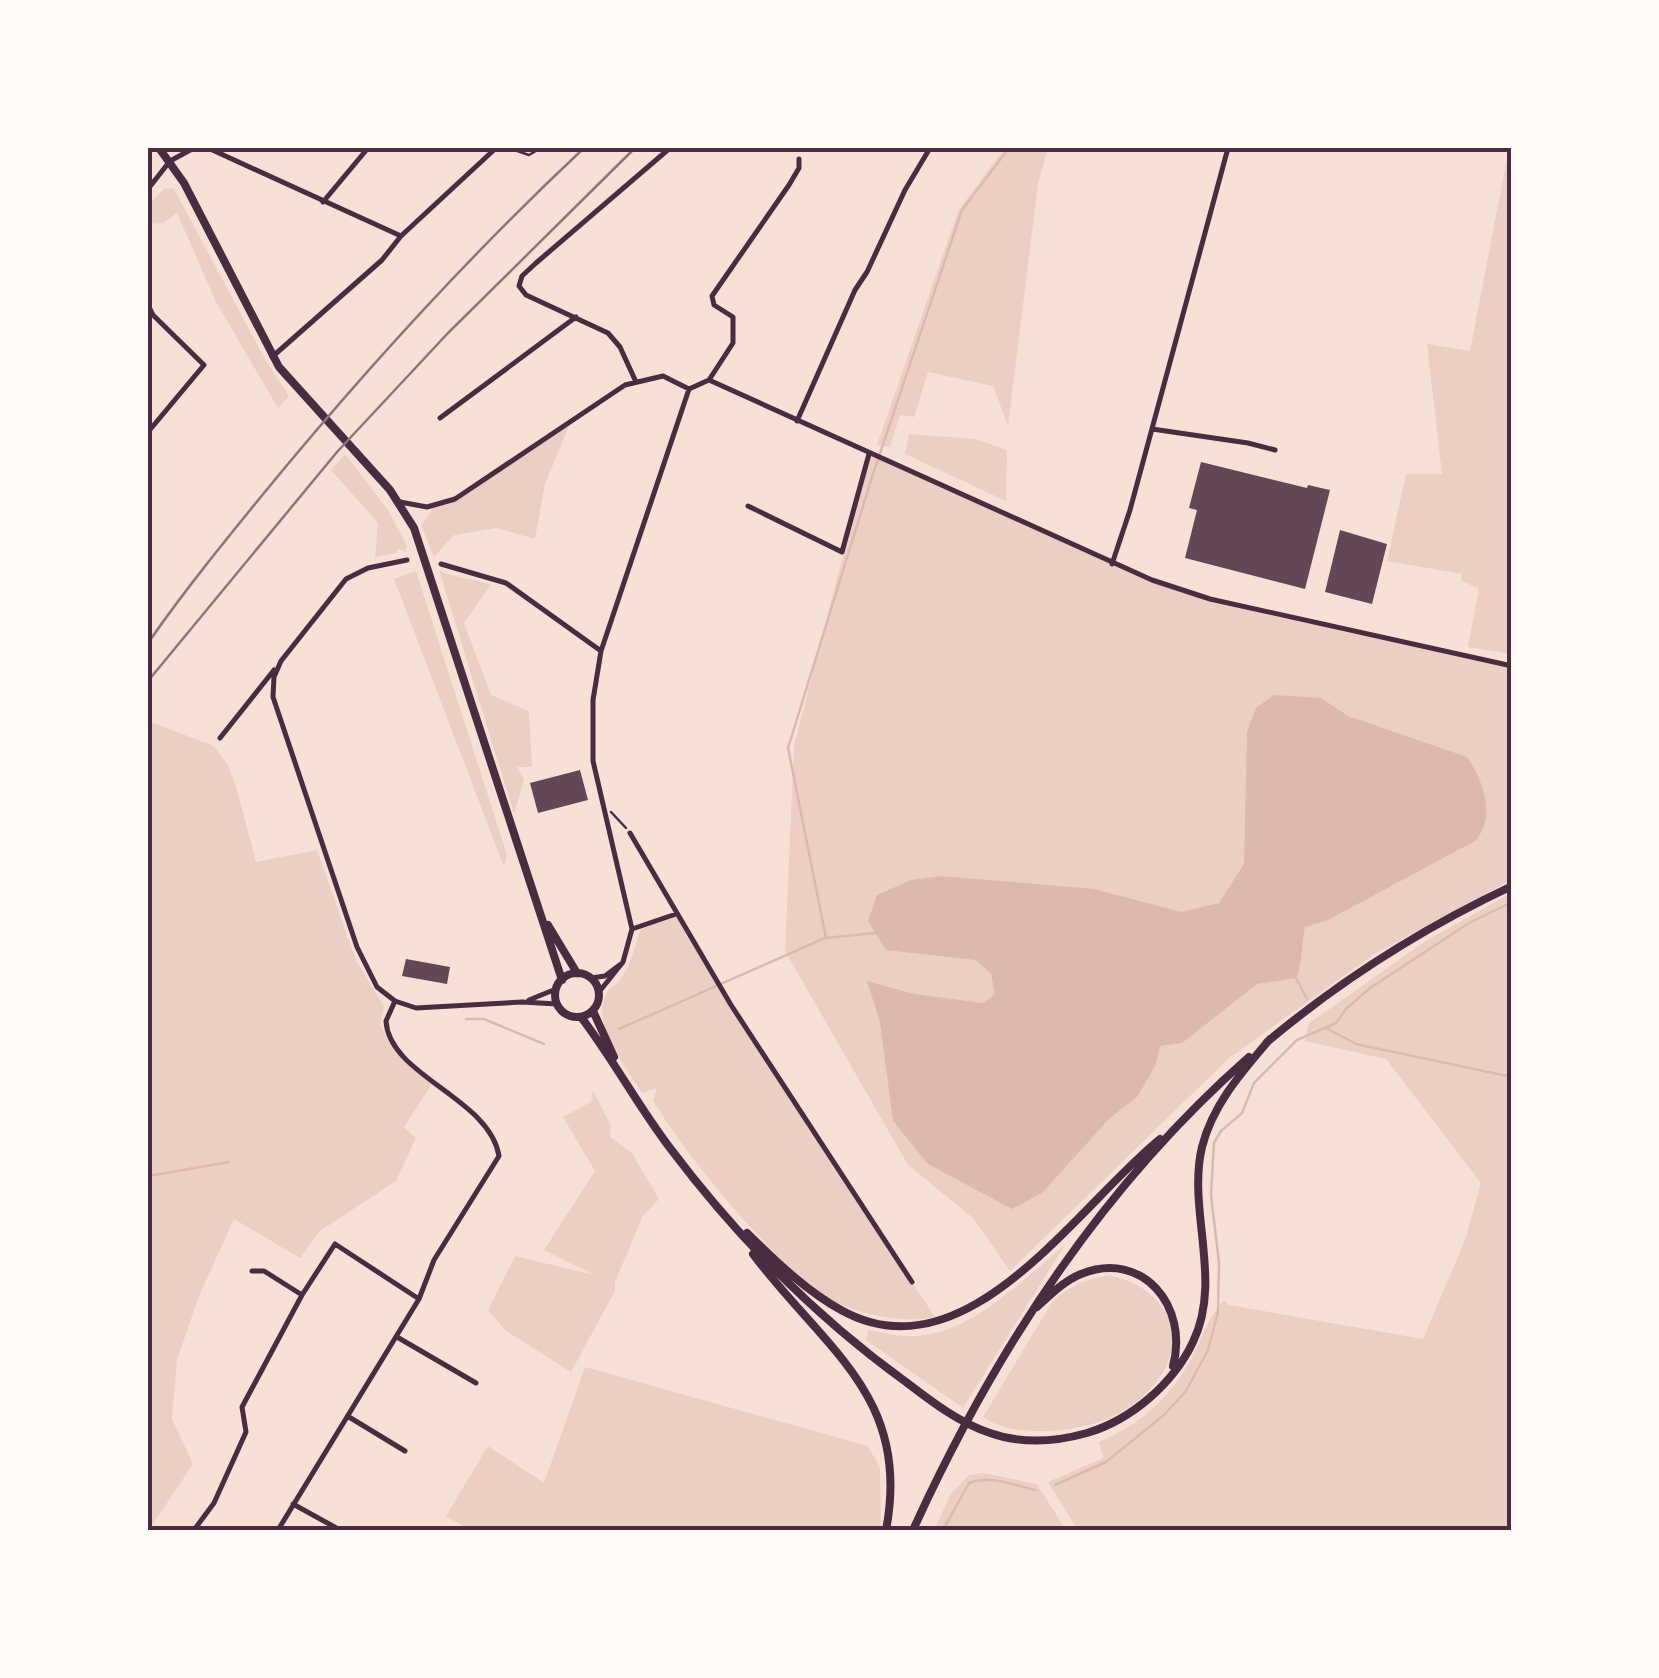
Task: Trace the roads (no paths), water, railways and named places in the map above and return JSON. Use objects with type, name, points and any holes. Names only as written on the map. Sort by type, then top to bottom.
[{"type":"main road","points":[[159,148],[170,161],[272,357],[288,380],[400,502],[431,575],[512,836],[562,980]]},
{"type":"main road","points":[[715,1202],[800,1284],[844,1312],[882,1323],[918,1326],[970,1308],[1004,1286],[1138,1157],[1270,1039],[1407,942],[1512,886]]},
{"type":"main road","points":[[538,908],[578,973],[591,978],[599,992],[593,1011],[627,1083]]},
{"type":"main road","points":[[578,973],[562,980],[556,989],[557,1004],[568,1015],[581,1017],[593,1011]]},
{"type":"main road","points":[[581,1017],[672,1151],[768,1264],[818,1313],[948,1411],[991,1434],[1032,1441],[1072,1437],[1098,1429],[1140,1406],[1172,1373],[1196,1337],[1204,1302],[1206,1266],[1198,1184],[1202,1149],[1212,1118],[1229,1088],[1270,1039]]},
{"type":"main road","points":[[913,1530],[978,1400],[1024,1321],[1103,1210],[1181,1122]]},
{"type":"main road","points":[[715,1202],[771,1278],[825,1334],[863,1386],[875,1411],[892,1484],[886,1530]]},
{"type":"main road","points":[[1024,1321],[1065,1282],[1102,1268],[1124,1269],[1159,1290],[1174,1313],[1177,1352],[1172,1373]]},
{"type":"street","points":[[148,189],[170,161],[194,148]]},
{"type":"street","points":[[208,148],[401,236]]},
{"type":"street","points":[[323,202],[368,148]]},
{"type":"street","points":[[272,357],[382,260],[401,236],[496,148]]},
{"type":"street","points":[[636,382],[615,339],[601,328],[526,295],[519,286],[522,276],[670,148]]},
{"type":"street","points":[[797,421],[855,290],[904,190],[930,148]]},
{"type":"street","points":[[1112,564],[1228,148]]},
{"type":"street","points":[[599,992],[623,962],[632,929],[594,762],[593,700],[601,651],[689,389],[709,380],[732,342],[732,317],[712,303],[712,296],[799,168],[799,159]]},
{"type":"street","points":[[148,305],[153,315],[204,365],[148,432]]},
{"type":"street","points":[[148,324],[153,315]]},
{"type":"street","points":[[440,418],[576,317]]},
{"type":"street","points":[[400,502],[427,507],[454,498],[616,390],[636,382],[663,376],[689,389]]},
{"type":"street","points":[[709,380],[1112,564],[1210,599],[1512,666]]},
{"type":"street","points":[[1152,428],[1248,442],[1275,450]]},
{"type":"street","points":[[748,506],[842,552],[871,455]]},
{"type":"street","points":[[220,738],[346,579],[379,564],[408,560]]},
{"type":"street","points":[[442,564],[506,584],[601,651]]},
{"type":"street","points":[[281,661],[274,677],[273,697],[365,967],[377,986],[395,1001],[428,1009],[522,1002],[557,1004]]},
{"type":"street","points":[[630,833],[724,992],[912,1282]]},
{"type":"street","points":[[632,929],[676,914]]},
{"type":"street","points":[[591,978],[605,976],[623,962]]},
{"type":"street","points":[[522,1002],[556,989]]},
{"type":"street","points":[[278,1530],[419,1299],[434,1260],[499,1156],[497,1144],[454,1096],[430,1080],[394,1044],[386,1020],[395,1001]]},
{"type":"street","points":[[194,1530],[214,1503],[246,1432],[242,1407],[302,1295],[335,1244],[419,1299]]},
{"type":"street","points":[[252,1271],[264,1271],[302,1295]]},
{"type":"street","points":[[396,1336],[476,1384]]},
{"type":"street","points":[[349,1417],[406,1451]]},
{"type":"street","points":[[294,1504],[340,1530]]},
{"type":"lane","points":[[508,148],[529,154],[540,148]]},
{"type":"waterway","points":[[875,933],[826,938],[788,748],[873,474],[962,210],[1009,148]]},
{"type":"waterway","points":[[1055,1485],[1106,1462],[1164,1415],[1186,1391],[1208,1350],[1218,1312],[1219,1263],[1211,1195],[1214,1143],[1221,1131],[1242,1113],[1254,1083],[1297,1040],[1336,1023],[1370,988],[1469,923],[1512,902]]},
{"type":"waterway","points":[[619,1029],[825,938]]},
{"type":"waterway","points":[[1296,978],[1307,999]]},
{"type":"waterway","points":[[466,1019],[484,1019],[544,1044]]},
{"type":"waterway","points":[[1326,1028],[1356,1044],[1512,1077]]},
{"type":"waterway","points":[[148,1176],[229,1162]]},
{"type":"waterway","points":[[943,1530],[969,1483],[994,1480],[1035,1490]]},
{"type":"railway","points":[[148,643],[219,548],[340,403],[459,272],[584,148]]},
{"type":"railway","points":[[148,681],[337,452],[448,333],[635,148]]}]
